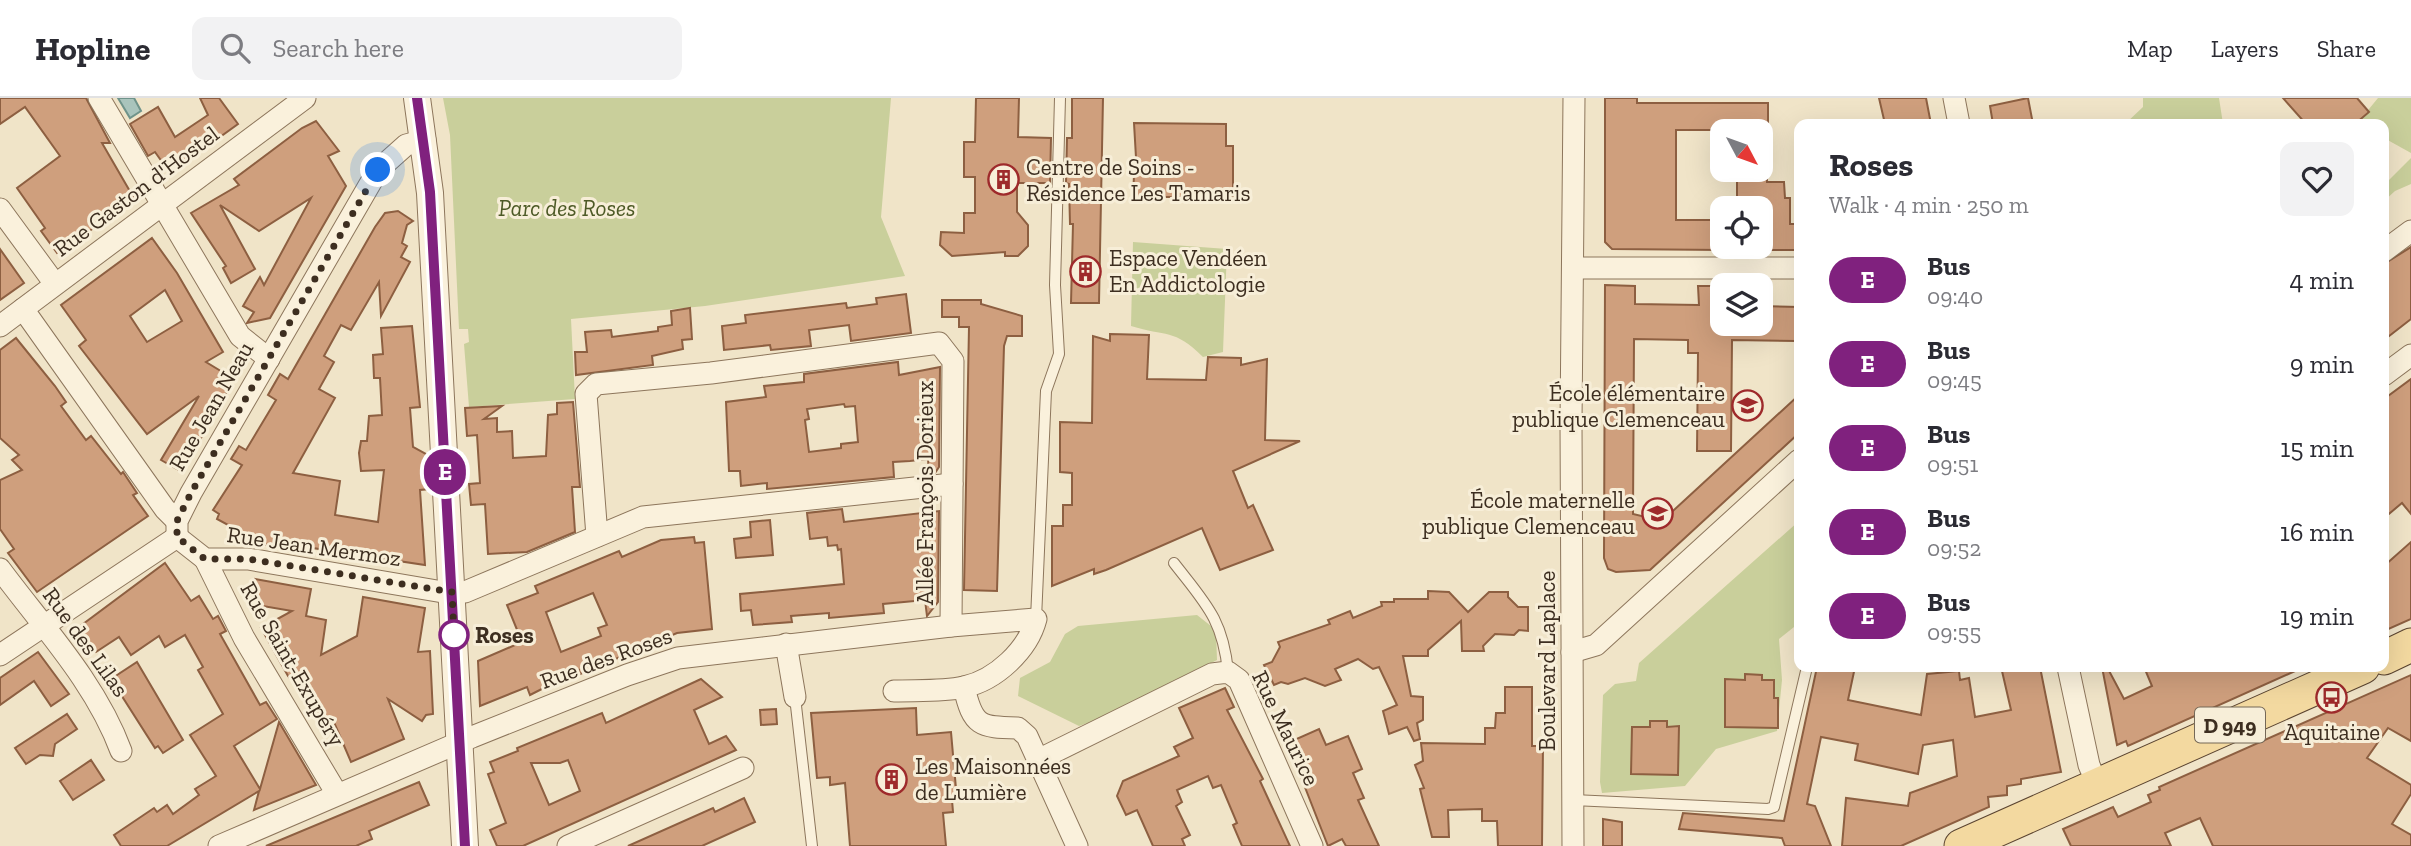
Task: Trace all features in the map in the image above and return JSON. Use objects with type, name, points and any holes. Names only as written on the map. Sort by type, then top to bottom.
[{"type":"main road","points":[[2389,656],[2411,645]]},
{"type":"main road","name":"D 949","points":[[1963,846],[2352,672]]},
{"type":"street","points":[[99,98],[240,336],[269,359]]},
{"type":"street","name":"Rue Gaston d'Hostel","points":[[0,326],[305,98]]},
{"type":"street","points":[[417,98],[425,140],[465,846]]},
{"type":"street","name":"Boulevard Laplace","points":[[1573,846],[1574,98]]},
{"type":"street","points":[[1954,98],[1958,119]]},
{"type":"street","name":"Rue Jean Neau","points":[[0,655],[43,627],[177,529],[269,359],[378,170],[406,145],[425,140]]},
{"type":"street","points":[[0,209],[55,284]]},
{"type":"street","points":[[2389,247],[2411,231]]},
{"type":"street","points":[[1573,268],[1794,268]]},
{"type":"street","points":[[23,309],[177,529]]},
{"type":"street","name":"Allée François Dorieux","points":[[597,537],[586,394],[596,384],[711,373],[939,343],[953,361],[951,626]]},
{"type":"street","points":[[2389,371],[2411,355]]},
{"type":"street","points":[[1572,652],[1596,645],[1794,465]]},
{"type":"street","points":[[452,592],[474,589],[643,517],[951,484]]},
{"type":"street","name":"Rue Jean Mermoz","points":[[177,529],[205,559],[248,559],[452,592]]},
{"type":"street","name":"Rue Saint-Exupéry","points":[[205,559],[244,638],[337,794]]},
{"type":"street","name":"Rue des Lilas","points":[[0,569],[88,685],[111,724],[121,751]]},
{"type":"street","points":[[894,691],[964,687],[1001,668],[1027,642],[1036,620]]},
{"type":"street","name":"Rue des Roses","points":[[219,846],[460,742],[627,675],[678,658],[951,626],[1036,620]]},
{"type":"street","points":[[786,644],[795,697]]},
{"type":"street","name":"Rue Maurice","points":[[1038,760],[1212,674],[1228,672],[1239,680],[1312,846]]},
{"type":"street","points":[[2069,672],[2089,765],[2097,784]]},
{"type":"street","points":[[964,687],[971,713],[978,722],[994,729],[1022,730],[1077,846]]},
{"type":"street","points":[[574,845],[743,768]]},
{"type":"lane","points":[[1036,620],[1046,391],[1059,354],[1055,285],[1060,98]]},
{"type":"lane","points":[[1174,563],[1214,614],[1221,628],[1228,672]]},
{"type":"lane","points":[[1573,800],[1768,809],[1774,807],[1778,801],[1807,672]]},
{"type":"lane","points":[[795,697],[812,846]]},
{"type":"green space","name":"Parc des Roses","points":[[443,98],[891,98],[881,217],[905,276],[705,306],[571,319],[575,399],[469,407],[464,344],[469,342],[468,329],[459,329],[450,135]]},
{"type":"green space","points":[[2143,98],[2219,98],[2222,119],[2130,119],[2143,107]]},
{"type":"green space","points":[[2378,98],[2411,98],[2411,153],[2389,141],[2389,119],[2361,119]]},
{"type":"green space","points":[[2411,158],[2411,184],[2389,196],[2389,180]]},
{"type":"green space","points":[[1133,242],[1227,249],[1223,352],[1203,357],[1177,337],[1131,326]]},
{"type":"green space","points":[[1794,525],[1794,627],[1779,639],[1782,680],[1777,731],[1716,749],[1685,786],[1602,793],[1600,782],[1603,695],[1615,684],[1636,681],[1639,663]]},
{"type":"green space","points":[[1197,615],[1216,630],[1217,660],[1100,719],[1079,726],[1018,696],[1020,678],[1050,662],[1065,634],[1078,626]]},
{"type":"water","points":[[118,98],[134,98],[141,111],[130,118]]},
{"type":"building","points":[[0,98],[86,98],[110,143],[102,143],[135,200],[57,253],[41,231],[45,228],[17,188],[60,156],[25,107],[0,124]]},
{"type":"building","points":[[200,98],[219,98],[238,124],[170,173],[155,152],[148,156],[130,124],[158,107],[175,137],[208,115]]},
{"type":"building","name":"Centre de Soins - Résidence Les Tamaris","points":[[976,98],[1019,98],[1018,137],[1051,138],[1050,183],[1017,183],[1017,212],[1028,225],[1028,246],[1018,256],[1005,256],[1005,252],[952,256],[940,245],[941,232],[964,233],[964,213],[975,213],[975,177],[964,177],[964,142],[975,142]]},
{"type":"building","points":[[1072,98],[1103,98],[1099,303],[1071,303],[1073,224],[1070,224],[1069,184],[1066,183],[1067,138],[1072,138]]},
{"type":"building","points":[[1605,98],[1637,98],[1637,103],[1768,103],[1768,119],[1710,119],[1710,130],[1676,130],[1676,220],[1710,220],[1710,250],[1612,249],[1605,242]]},
{"type":"building","points":[[1879,98],[1926,98],[1930,119],[1884,119]]},
{"type":"building","points":[[2028,98],[2032,119],[1992,119],[1990,106]]},
{"type":"building","points":[[2283,98],[2357,98],[2369,112],[2361,119],[2302,119]]},
{"type":"building","points":[[316,121],[339,151],[328,156],[346,186],[270,318],[247,323],[254,312],[243,306],[260,277],[264,285],[311,198],[259,231],[220,205],[255,269],[231,283],[223,268],[226,266],[191,213],[239,185],[234,179],[302,128]]},
{"type":"building","points":[[1134,123],[1226,124],[1226,146],[1233,146],[1233,197],[1133,197],[1134,175],[1137,175]]},
{"type":"building","points":[[1737,182],[1784,182],[1785,198],[1790,198],[1790,224],[1794,224],[1794,250],[1773,250],[1773,196],[1737,196]]},
{"type":"building","points":[[398,211],[413,221],[407,225],[402,243],[407,246],[401,257],[410,262],[381,316],[379,282],[351,330],[341,325],[324,356],[334,362],[319,389],[335,398],[293,473],[340,481],[335,515],[378,522],[384,470],[361,471],[359,453],[361,441],[367,441],[369,416],[382,415],[380,378],[374,378],[373,355],[383,354],[381,328],[412,326],[420,407],[410,408],[413,447],[428,455],[430,489],[420,490],[425,565],[299,546],[298,551],[263,544],[217,519],[219,514],[213,510],[242,465],[231,459],[239,446],[246,450],[276,400],[268,395],[280,374],[288,379],[375,227],[385,213]]},
{"type":"building","points":[[152,238],[177,273],[223,352],[206,362],[234,379],[182,472],[161,460],[199,396],[147,434],[79,346],[86,340],[61,305]],"holes":[[[165,290],[182,321],[147,342],[130,316]]]},
{"type":"building","points":[[2411,247],[2411,319],[2389,336],[2389,261]]},
{"type":"building","points":[[0,249],[24,283],[0,300]]},
{"type":"building","points":[[1605,285],[1635,286],[1635,304],[1699,305],[1698,286],[1710,286],[1710,336],[1773,336],[1773,306],[1794,307],[1794,341],[1732,340],[1731,451],[1697,451],[1698,353],[1688,353],[1688,340],[1634,339],[1633,514],[1662,521],[1794,400],[1794,438],[1650,570],[1616,572],[1608,569],[1604,558]]},
{"type":"building","points":[[906,294],[911,333],[851,341],[849,325],[809,330],[811,346],[771,350],[770,345],[724,350],[722,326],[746,323],[745,315],[846,303],[847,308],[877,304],[876,298]]},
{"type":"building","points":[[942,300],[981,300],[981,304],[1022,316],[1022,336],[1007,336],[1004,346],[997,591],[964,590],[969,327],[959,327],[959,317],[942,317]]},
{"type":"building","points":[[690,308],[692,339],[682,340],[683,349],[652,356],[653,365],[576,375],[575,352],[587,352],[585,332],[611,330],[612,337],[658,331],[658,327],[672,325],[671,311]]},
{"type":"building","points":[[1110,334],[1149,335],[1147,379],[1206,380],[1208,357],[1241,358],[1241,365],[1267,359],[1265,440],[1300,441],[1233,471],[1248,508],[1253,505],[1273,550],[1220,570],[1202,528],[1106,570],[1094,574],[1094,569],[1052,586],[1052,526],[1063,526],[1063,505],[1072,505],[1072,473],[1060,472],[1060,422],[1092,423],[1093,336],[1110,341]]},
{"type":"building","points":[[16,338],[66,402],[61,406],[86,440],[91,436],[121,474],[123,472],[137,493],[133,495],[148,516],[37,592],[8,553],[14,549],[0,529],[0,480],[22,470],[12,460],[19,455],[0,438],[0,350]]},
{"type":"building","points":[[898,362],[899,375],[940,367],[939,467],[935,473],[929,473],[928,459],[893,462],[894,477],[767,489],[767,483],[741,486],[740,471],[729,471],[726,402],[766,397],[764,386],[804,382],[804,374]],"holes":[[[844,404],[845,407],[855,406],[858,442],[841,444],[841,448],[809,452],[805,420],[809,419],[807,409]]]},
{"type":"building","points":[[2411,379],[2411,514],[2402,503],[2389,514],[2389,395]]},
{"type":"building","points":[[573,402],[580,487],[572,487],[575,532],[527,552],[488,554],[485,504],[471,505],[469,484],[480,483],[477,435],[467,436],[465,408],[502,406],[484,419],[497,418],[497,432],[512,431],[513,458],[546,456],[548,415],[557,414],[557,403]]},
{"type":"building","points":[[842,509],[844,522],[939,511],[938,602],[927,616],[925,600],[883,604],[884,613],[829,618],[829,613],[791,616],[792,622],[753,625],[751,610],[741,611],[740,594],[844,584],[841,549],[838,550],[837,545],[828,546],[827,537],[810,539],[807,513]]},
{"type":"building","points":[[770,520],[773,555],[736,558],[734,539],[751,537],[750,522]]},
{"type":"building","points":[[694,537],[695,543],[704,542],[712,629],[677,633],[580,674],[579,670],[530,695],[527,687],[480,706],[478,661],[522,642],[507,605],[538,593],[535,586],[619,551],[622,557],[661,540]],"holes":[[[593,593],[607,625],[598,628],[601,636],[561,652],[546,612]]]},
{"type":"building","points":[[2411,542],[2411,619],[2389,629],[2389,562]]},
{"type":"building","points":[[165,563],[191,601],[199,596],[213,619],[218,616],[226,631],[220,634],[260,705],[266,702],[277,719],[234,746],[260,789],[279,722],[316,785],[254,810],[259,791],[167,846],[121,846],[114,835],[154,808],[157,812],[167,805],[173,814],[199,795],[195,789],[216,776],[190,735],[223,714],[198,670],[203,667],[185,635],[165,647],[159,636],[131,655],[119,637],[96,652],[79,627]]},
{"type":"building","points":[[255,579],[311,589],[306,616],[326,620],[321,655],[357,636],[363,597],[425,608],[418,652],[430,651],[433,714],[426,715],[422,721],[388,699],[404,739],[351,762],[333,720],[322,726],[297,681],[294,683],[288,676],[261,628],[292,611],[251,604]]},
{"type":"building","points":[[1428,591],[1449,592],[1468,612],[1489,592],[1508,592],[1508,597],[1518,607],[1528,607],[1528,631],[1519,630],[1514,635],[1495,634],[1483,646],[1484,651],[1462,651],[1461,621],[1428,650],[1428,656],[1403,656],[1411,696],[1423,697],[1423,720],[1417,723],[1420,739],[1414,741],[1407,727],[1389,734],[1383,711],[1397,705],[1379,667],[1373,669],[1358,659],[1335,669],[1341,680],[1325,686],[1305,678],[1288,684],[1281,682],[1274,685],[1264,665],[1272,662],[1280,647],[1278,642],[1330,624],[1328,620],[1350,611],[1353,618],[1382,606],[1381,602],[1394,602],[1394,599],[1428,599]]},
{"type":"building","points":[[38,652],[69,694],[51,706],[34,681],[0,705],[0,678]]},
{"type":"building","points":[[137,662],[183,740],[163,753],[158,746],[155,748],[111,679]]},
{"type":"building","points":[[1816,672],[1854,672],[1848,700],[1921,715],[1927,674],[1959,672],[1960,680],[1969,678],[1975,717],[2011,710],[2002,672],[2041,672],[2061,772],[2021,779],[2021,784],[2007,786],[2007,795],[1988,797],[1989,807],[1901,846],[1842,846],[1846,798],[1908,806],[1910,793],[1957,776],[1953,740],[1923,745],[1918,774],[1855,760],[1858,744],[1821,737],[1807,804],[1815,806],[1831,846],[1785,846],[1782,838],[1679,829],[1683,813],[1784,821]]},
{"type":"building","points":[[2103,672],[2110,672],[2124,699],[2152,686],[2146,672],[2293,672],[2128,746],[2126,741],[2117,745]]},
{"type":"building","points":[[1745,674],[1762,675],[1762,680],[1774,680],[1774,698],[1778,698],[1778,728],[1725,727],[1725,679],[1745,680]]},
{"type":"building","points":[[2411,675],[2411,741],[2388,728],[2367,758],[2411,785],[2411,794],[2392,824],[2411,835],[2411,846],[2213,846],[2200,818],[2165,833],[2171,846],[2071,846],[2063,829],[2113,807],[2118,817],[2151,802],[2148,795],[2160,790],[2159,787]]},
{"type":"building","points":[[701,679],[722,697],[694,710],[709,744],[726,736],[736,750],[523,846],[497,846],[490,830],[506,823],[488,774],[494,772],[490,762],[602,713],[606,723]],"holes":[[[568,760],[580,791],[549,805],[531,763],[560,763]]]},
{"type":"building","points":[[1505,687],[1532,687],[1532,746],[1543,746],[1542,846],[1498,846],[1497,821],[1482,821],[1482,809],[1448,810],[1449,837],[1432,837],[1420,789],[1424,788],[1415,765],[1423,761],[1421,743],[1485,744],[1485,728],[1495,728],[1496,713],[1505,713]]},
{"type":"building","points":[[1225,688],[1234,707],[1227,710],[1263,779],[1260,781],[1290,846],[1242,846],[1233,825],[1237,823],[1221,785],[1213,788],[1208,776],[1177,790],[1182,802],[1176,806],[1190,835],[1182,839],[1185,846],[1153,846],[1137,810],[1126,815],[1117,796],[1123,781],[1179,756],[1174,747],[1193,738],[1179,708]]},
{"type":"building","name":"Les Maisonnées de Lumière","points":[[916,708],[917,735],[951,732],[957,800],[952,800],[953,812],[943,813],[946,846],[850,846],[845,783],[830,785],[830,777],[817,778],[811,713]]},
{"type":"building","points":[[776,709],[777,724],[761,725],[760,710]]},
{"type":"building","points":[[67,714],[77,729],[55,744],[53,756],[40,755],[26,764],[15,748]]},
{"type":"building","points":[[1650,721],[1667,721],[1667,727],[1679,726],[1678,775],[1631,774],[1632,727],[1650,727]]},
{"type":"building","points":[[1319,729],[1326,745],[1348,736],[1362,769],[1353,773],[1364,798],[1358,800],[1379,846],[1346,846],[1342,839],[1328,846],[1299,772],[1306,770],[1292,741]]},
{"type":"building","points":[[91,760],[104,780],[73,800],[60,781]]},
{"type":"building","points":[[419,782],[429,805],[369,831],[372,839],[356,846],[266,846]]},
{"type":"building","points":[[744,798],[755,822],[702,846],[628,846],[713,808],[715,812]]},
{"type":"building","points":[[1603,819],[1622,822],[1622,846],[1603,846]]},
{"type":"bus line","name":"E","points":[[417,98],[425,140],[430,192],[465,846]]},
{"type":"place","name":"Centre de Soins - Résidence Les Tamaris","points":[[1003,180]]},
{"type":"place","name":"Espace Vendéen En Addictologie","points":[[1086,271]]},
{"type":"place","name":"École élémentaire publique Clemenceau","points":[[1748,406]]},
{"type":"place","name":"École maternelle publique Clemenceau","points":[[1658,513]]},
{"type":"place","name":"Roses","points":[[454,635]]},
{"type":"place","name":"Aquitaine","points":[[2332,698]]},
{"type":"place","name":"Les Maisonnées de Lumière","points":[[892,779]]},
{"type":"route","points":[[378,170],[191,493],[177,521],[177,537],[205,559],[248,559],[452,592],[454,635]]}]
